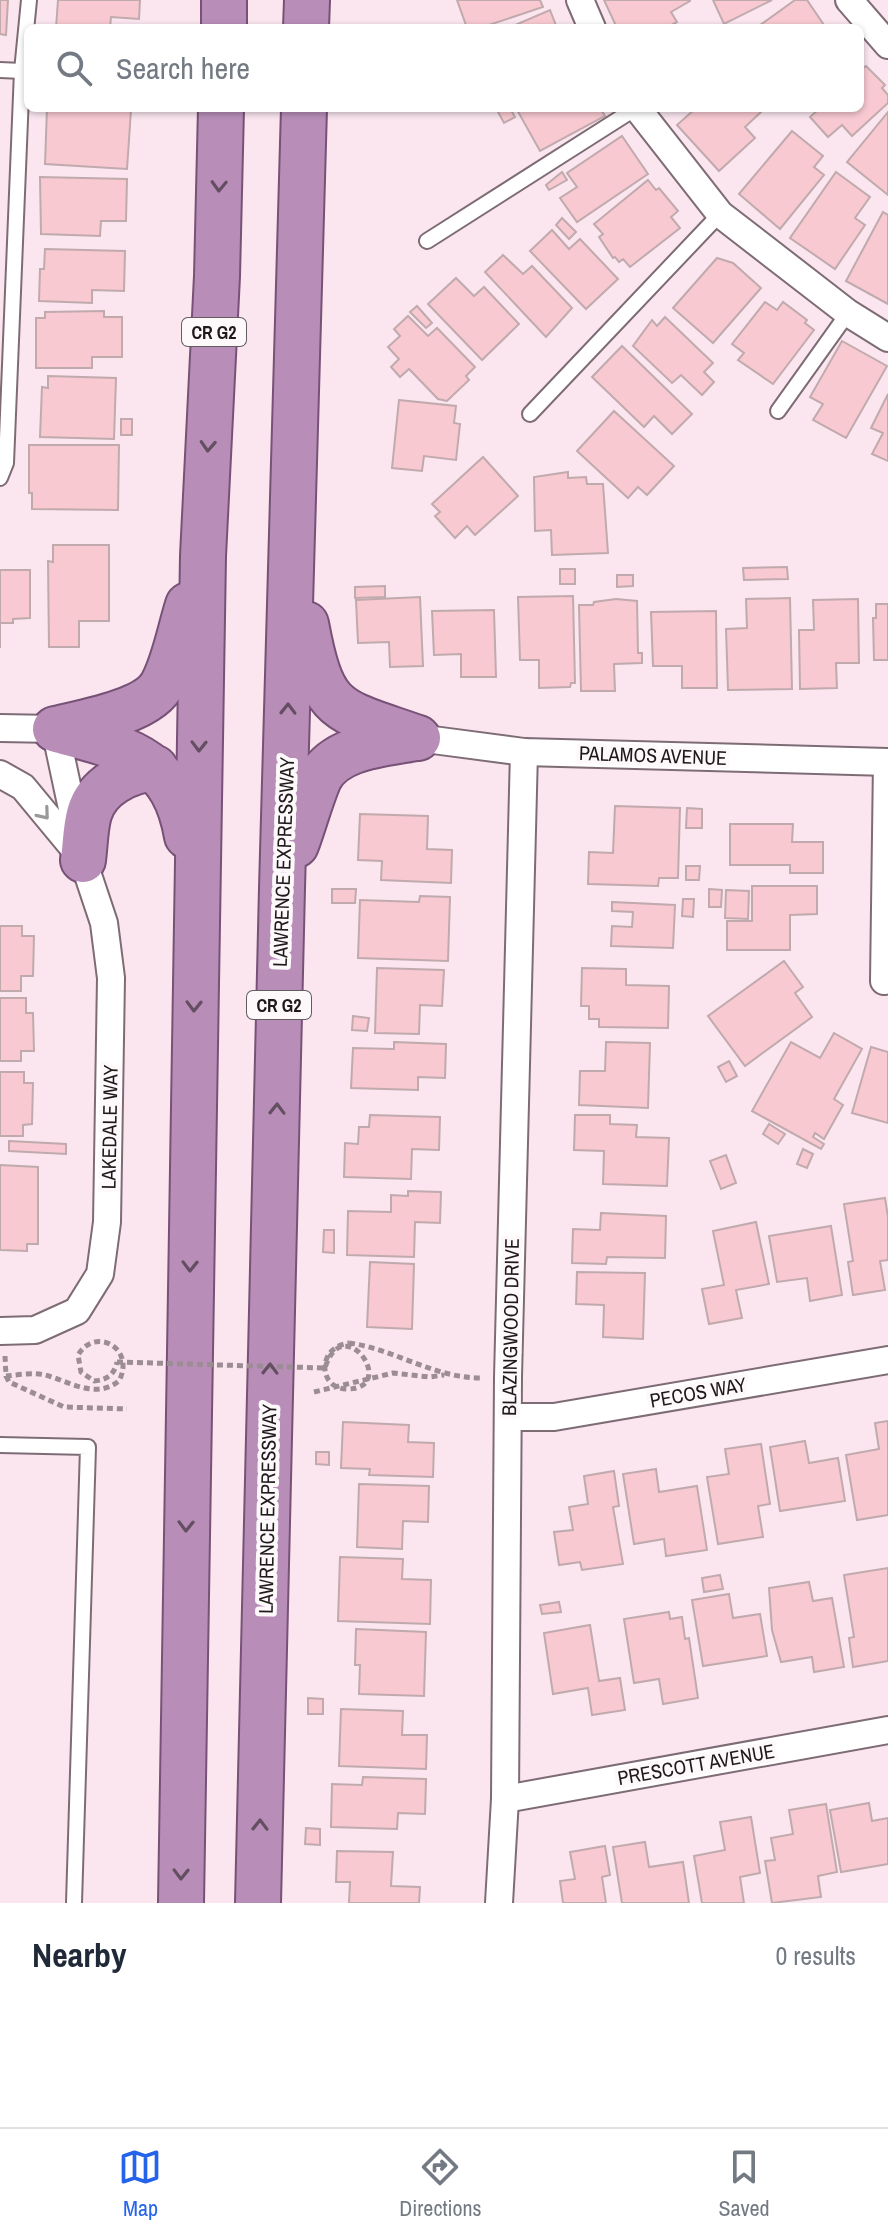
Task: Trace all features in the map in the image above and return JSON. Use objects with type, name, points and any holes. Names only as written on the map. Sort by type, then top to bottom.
[{"type":"highway","points":[[224,0],[224,24]]},
{"type":"highway","points":[[306,24],[307,0]]},
{"type":"highway","name":"CR G2","points":[[181,1903],[203,556],[217,276],[221,112]]},
{"type":"highway","name":"LAWRENCE EXPRESSWAY","points":[[258,1903],[304,112]]},
{"type":"highway","points":[[292,548],[314,667],[323,690],[337,706],[353,715],[418,738]]},
{"type":"highway","points":[[55,729],[131,708],[162,686],[203,556]]},
{"type":"highway","points":[[55,729],[113,745],[142,758],[155,768],[174,790],[186,830],[196,888]]},
{"type":"highway","points":[[282,888],[321,776],[337,760],[365,747],[418,738]]},
{"type":"highway","points":[[83,860],[89,812],[102,792],[116,780],[137,770],[155,768]]},
{"type":"street","points":[[580,0],[590,24]]},
{"type":"street","points":[[849,0],[888,45]]},
{"type":"street","points":[[639,112],[720,214],[848,313],[888,338]]},
{"type":"street","points":[[0,728],[55,729]]},
{"type":"street","name":"LAKEDALE WAY","points":[[0,1331],[35,1330],[77,1311],[100,1274],[107,1222],[111,978],[104,923],[83,860],[55,729]]},
{"type":"street","name":"PALAMOS AVENUE","points":[[418,738],[524,752],[887,762]]},
{"type":"street","name":"BLAZINGWOOD DRIVE","points":[[499,1903],[505,1799],[508,1417],[524,752]]},
{"type":"street","points":[[884,981],[887,762]]},
{"type":"street","name":"LAKEDALE WAY","points":[[0,774],[23,787],[83,860]]},
{"type":"street","name":"PECOS WAY","points":[[508,1417],[554,1417],[888,1360]]},
{"type":"street","name":"PRESCOTT AVENUE","points":[[505,1799],[888,1730]]},
{"type":"lane","points":[[27,24],[29,0]]},
{"type":"lane","points":[[0,478],[6,463],[6,313],[24,51]]},
{"type":"lane","points":[[0,70],[22,71]]},
{"type":"lane","points":[[427,241],[630,112]]},
{"type":"lane","points":[[530,414],[720,214]]},
{"type":"lane","points":[[778,411],[848,313]]},
{"type":"lane","points":[[0,1445],[88,1447],[74,1903]]},
{"type":"path","points":[[24,1374],[48,1375],[72,1385],[103,1390],[119,1381],[124,1363],[121,1354],[116,1347],[107,1343],[90,1343],[78,1355],[78,1364],[86,1378],[94,1381],[110,1377],[116,1371],[117,1362],[133,1363],[197,1364],[213,1365],[309,1367],[325,1368],[328,1357],[347,1346],[358,1349],[366,1357],[370,1368],[360,1386],[349,1389],[330,1381],[325,1371],[325,1361],[329,1351],[338,1344],[349,1343],[379,1349],[403,1360],[465,1378]]},
{"type":"path","points":[[314,1392],[393,1373],[429,1377],[449,1374]]},
{"type":"path","points":[[6,1376],[9,1382],[64,1407],[127,1409]]},
{"type":"building","points":[[0,0],[8,0],[6,35],[0,34]]},
{"type":"building","points":[[58,0],[140,0],[139,19],[111,17],[110,24],[56,24]]},
{"type":"building","points":[[457,0],[540,0],[543,7],[492,24],[466,24]]},
{"type":"building","points":[[604,0],[690,0],[671,12],[677,22],[673,24],[615,24]]},
{"type":"building","points":[[713,0],[772,0],[724,24]]},
{"type":"building","points":[[795,0],[807,0],[823,24],[762,24]]},
{"type":"building","points":[[550,10],[555,24],[517,24]]},
{"type":"building","points":[[864,67],[885,85],[882,88],[888,95],[888,103],[852,136],[842,125],[828,137],[810,117],[816,112],[864,112]]},
{"type":"building","points":[[47,112],[131,112],[127,169],[45,164]]},
{"type":"building","points":[[498,112],[512,112],[515,117],[504,123]]},
{"type":"building","points":[[518,112],[602,112],[605,116],[540,151]]},
{"type":"building","points":[[692,112],[761,112],[745,127],[755,138],[719,171],[677,125]]},
{"type":"building","points":[[888,112],[888,195],[847,162]]},
{"type":"building","points":[[792,131],[823,156],[814,167],[824,175],[780,229],[739,194]]},
{"type":"building","points":[[622,136],[648,174],[577,222],[560,198],[577,187],[567,173]]},
{"type":"building","points":[[562,172],[567,180],[549,190],[546,185]]},
{"type":"building","points":[[836,172],[870,197],[855,218],[865,225],[835,269],[790,238]]},
{"type":"building","points":[[40,177],[127,179],[126,221],[101,221],[100,236],[41,234]]},
{"type":"building","points":[[648,180],[678,211],[671,217],[680,228],[630,267],[623,259],[619,262],[613,258],[599,237],[603,234],[594,224]]},
{"type":"building","points":[[883,212],[888,215],[888,304],[846,281]]},
{"type":"building","points":[[562,218],[576,232],[569,239],[556,225]]},
{"type":"building","points":[[552,230],[569,249],[580,239],[618,279],[586,309],[530,251]]},
{"type":"building","points":[[45,249],[125,251],[124,291],[92,290],[92,303],[39,301],[40,269],[44,269]]},
{"type":"building","points":[[503,255],[523,274],[532,266],[572,308],[546,337],[485,272]]},
{"type":"building","points":[[717,258],[733,263],[761,288],[713,343],[673,308]]},
{"type":"building","points":[[456,278],[474,296],[484,287],[519,324],[482,360],[428,304]]},
{"type":"building","points":[[765,302],[777,310],[783,302],[807,320],[805,323],[814,330],[773,384],[738,360],[744,353],[732,344]]},
{"type":"building","points":[[417,306],[432,323],[426,328],[410,312]]},
{"type":"building","points":[[104,311],[104,317],[122,317],[122,357],[92,357],[92,368],[36,368],[36,318],[45,318],[45,312]]},
{"type":"building","points":[[408,316],[428,336],[437,328],[475,367],[466,376],[469,380],[447,401],[438,399],[409,369],[400,377],[391,367],[399,359],[388,347],[400,336],[394,329]]},
{"type":"building","points":[[665,317],[713,363],[704,372],[714,382],[702,395],[681,375],[672,383],[633,346],[652,320],[657,326]]},
{"type":"building","points":[[842,341],[887,366],[846,438],[813,420],[823,404],[810,397]]},
{"type":"building","points":[[622,346],[692,414],[672,434],[654,416],[644,427],[592,377]]},
{"type":"building","points":[[48,376],[116,378],[114,439],[40,437],[42,387],[48,388]]},
{"type":"building","points":[[888,394],[888,461],[872,454],[883,433],[871,428]]},
{"type":"building","points":[[399,400],[456,406],[454,423],[460,424],[456,460],[424,456],[422,471],[392,468]]},
{"type":"building","points":[[614,411],[674,466],[647,495],[638,487],[628,498],[577,451]]},
{"type":"building","points":[[121,419],[132,419],[132,435],[121,435]]},
{"type":"building","points":[[29,445],[119,445],[118,510],[32,509]]},
{"type":"building","points":[[483,457],[518,496],[475,535],[467,526],[455,538],[435,516],[440,512],[432,504]]},
{"type":"building","points":[[568,472],[568,478],[586,477],[587,484],[603,484],[608,553],[552,555],[551,530],[535,531],[534,477]]},
{"type":"building","points":[[53,545],[109,545],[109,621],[79,621],[79,647],[49,647],[48,561],[53,562]]},
{"type":"building","points":[[787,567],[788,579],[744,580],[743,568]]},
{"type":"building","points":[[560,569],[575,569],[575,584],[560,584]]},
{"type":"building","points":[[0,570],[30,570],[30,618],[0,623]]},
{"type":"building","points":[[617,575],[633,575],[633,586],[617,587]]},
{"type":"building","points":[[385,586],[385,597],[355,598],[355,587]]},
{"type":"building","points":[[573,596],[575,683],[571,683],[570,687],[539,688],[539,660],[520,660],[518,597]]},
{"type":"building","points":[[420,597],[423,666],[390,667],[389,642],[358,643],[356,600]]},
{"type":"building","points":[[790,598],[792,689],[728,690],[726,629],[747,628],[746,599]]},
{"type":"building","points":[[616,599],[637,601],[638,653],[642,653],[642,663],[614,664],[615,691],[581,691],[579,605]]},
{"type":"building","points":[[858,599],[859,663],[836,663],[837,688],[800,689],[799,630],[814,630],[813,600]]},
{"type":"building","points":[[876,604],[888,604],[888,660],[874,660],[873,618],[876,618]]},
{"type":"building","points":[[494,610],[496,677],[461,677],[461,654],[434,655],[432,611]]},
{"type":"building","points":[[716,611],[717,688],[682,688],[682,666],[653,666],[651,612]]},
{"type":"building","points":[[615,806],[680,808],[678,878],[659,878],[658,886],[588,884],[589,852],[613,853]]},
{"type":"building","points":[[687,808],[702,809],[702,828],[686,828]]},
{"type":"building","points":[[360,814],[428,816],[427,849],[452,850],[451,883],[381,880],[382,861],[358,860]]},
{"type":"building","points":[[730,824],[793,824],[792,842],[823,842],[823,873],[790,873],[790,865],[730,865]]},
{"type":"building","points":[[686,866],[700,866],[699,880],[686,880]]},
{"type":"building","points":[[752,886],[817,886],[817,914],[790,915],[790,950],[727,950],[727,921],[752,921]]},
{"type":"building","points":[[332,889],[356,889],[355,903],[332,903]]},
{"type":"building","points":[[709,889],[722,890],[721,907],[709,907]]},
{"type":"building","points":[[726,890],[749,891],[748,919],[725,918]]},
{"type":"building","points":[[420,896],[450,897],[448,961],[358,958],[360,900],[419,902]]},
{"type":"building","points":[[683,899],[694,899],[693,917],[682,916]]},
{"type":"building","points":[[612,902],[675,905],[673,948],[611,946],[612,926],[632,927],[633,912],[612,911]]},
{"type":"building","points":[[0,926],[22,926],[22,936],[34,936],[33,976],[21,976],[21,991],[0,991]]},
{"type":"building","points":[[784,961],[803,987],[795,993],[812,1017],[745,1066],[708,1016]]},
{"type":"building","points":[[377,968],[444,970],[442,1006],[420,1005],[419,1034],[375,1033]]},
{"type":"building","points":[[582,968],[626,969],[626,985],[669,986],[668,1028],[599,1027],[599,1019],[589,1019],[589,1006],[581,1006]]},
{"type":"building","points":[[0,998],[26,998],[26,1013],[33,1013],[34,1051],[21,1051],[21,1061],[0,1061]]},
{"type":"building","points":[[353,1016],[369,1018],[367,1031],[352,1030]]},
{"type":"building","points":[[834,1033],[862,1049],[834,1099],[843,1105],[824,1139],[815,1133],[813,1137],[824,1144],[821,1149],[752,1111],[791,1042],[820,1058]]},
{"type":"building","points":[[394,1042],[446,1044],[445,1078],[418,1077],[418,1090],[351,1088],[353,1048],[394,1049]]},
{"type":"building","points":[[606,1042],[650,1043],[648,1108],[579,1105],[580,1071],[605,1071]]},
{"type":"building","points":[[871,1047],[888,1052],[888,1123],[852,1113]]},
{"type":"building","points":[[729,1061],[737,1076],[726,1082],[718,1067]]},
{"type":"building","points":[[0,1072],[24,1072],[24,1083],[33,1083],[32,1124],[23,1125],[23,1136],[0,1136]]},
{"type":"building","points":[[370,1115],[440,1117],[439,1150],[412,1149],[411,1179],[344,1177],[345,1143],[358,1144],[359,1127],[369,1127]]},
{"type":"building","points":[[575,1115],[610,1115],[610,1124],[637,1125],[636,1137],[669,1138],[667,1186],[603,1184],[604,1151],[574,1150]]},
{"type":"building","points":[[769,1124],[785,1134],[778,1144],[763,1134]]},
{"type":"building","points":[[9,1141],[66,1144],[66,1154],[9,1151]]},
{"type":"building","points":[[803,1149],[813,1154],[807,1168],[797,1164]]},
{"type":"building","points":[[726,1155],[736,1183],[721,1189],[710,1161]]},
{"type":"building","points":[[0,1165],[38,1167],[38,1244],[27,1244],[27,1251],[0,1250]]},
{"type":"building","points":[[408,1191],[441,1192],[440,1223],[415,1222],[414,1257],[347,1255],[348,1211],[391,1212],[391,1195],[408,1196]]},
{"type":"building","points":[[885,1198],[888,1260],[880,1261],[885,1290],[853,1295],[848,1262],[853,1261],[844,1204]]},
{"type":"building","points":[[601,1213],[666,1216],[665,1258],[607,1257],[606,1264],[572,1263],[573,1229],[600,1230]]},
{"type":"building","points":[[756,1222],[769,1284],[736,1290],[742,1318],[709,1324],[702,1289],[724,1285],[713,1231]]},
{"type":"building","points":[[831,1226],[842,1295],[810,1301],[807,1278],[777,1282],[769,1236]]},
{"type":"building","points":[[324,1230],[334,1230],[334,1253],[323,1252]]},
{"type":"building","points":[[370,1262],[414,1264],[412,1329],[367,1327]]},
{"type":"building","points":[[577,1272],[645,1273],[643,1339],[603,1337],[604,1305],[576,1304]]},
{"type":"building","points":[[888,1421],[888,1515],[857,1520],[846,1455],[879,1449],[875,1423]]},
{"type":"building","points":[[343,1422],[409,1425],[408,1442],[434,1443],[433,1477],[369,1475],[370,1469],[341,1468]]},
{"type":"building","points":[[805,1441],[809,1463],[838,1458],[845,1501],[780,1511],[770,1447]]},
{"type":"building","points":[[761,1444],[770,1504],[758,1506],[763,1537],[718,1544],[707,1477],[729,1474],[725,1449]]},
{"type":"building","points":[[316,1452],[329,1452],[329,1465],[316,1464]]},
{"type":"building","points":[[656,1469],[659,1492],[697,1486],[707,1550],[666,1556],[664,1539],[634,1544],[623,1474]]},
{"type":"building","points":[[614,1471],[619,1506],[613,1507],[623,1564],[582,1570],[580,1562],[559,1565],[554,1532],[573,1530],[569,1507],[588,1504],[584,1476]]},
{"type":"building","points":[[359,1484],[429,1486],[428,1522],[403,1521],[402,1549],[357,1547]]},
{"type":"building","points":[[340,1557],[403,1559],[402,1579],[431,1580],[430,1624],[338,1621]]},
{"type":"building","points":[[888,1568],[888,1661],[853,1667],[849,1638],[854,1637],[844,1575]]},
{"type":"building","points":[[720,1575],[723,1589],[704,1592],[702,1578]]},
{"type":"building","points":[[809,1582],[813,1601],[832,1598],[844,1667],[814,1672],[812,1657],[781,1662],[772,1630],[769,1588]]},
{"type":"building","points":[[729,1594],[733,1618],[760,1614],[767,1656],[703,1666],[692,1600]]},
{"type":"building","points":[[559,1602],[561,1612],[542,1614],[540,1605]]},
{"type":"building","points":[[669,1612],[670,1619],[682,1617],[685,1639],[689,1638],[698,1698],[663,1704],[659,1679],[634,1683],[624,1619]]},
{"type":"building","points":[[590,1625],[599,1681],[620,1678],[625,1710],[592,1715],[588,1688],[553,1694],[544,1633]]},
{"type":"building","points":[[356,1629],[426,1632],[424,1696],[359,1694],[360,1665],[355,1665]]},
{"type":"building","points":[[308,1698],[323,1699],[323,1714],[308,1714]]},
{"type":"building","points":[[341,1709],[403,1711],[402,1735],[427,1735],[426,1769],[339,1766]]},
{"type":"building","points":[[363,1777],[426,1779],[425,1814],[398,1813],[397,1829],[331,1827],[332,1784],[362,1785]]},
{"type":"building","points":[[869,1803],[872,1821],[888,1818],[888,1864],[841,1872],[830,1810]]},
{"type":"building","points":[[826,1804],[837,1872],[818,1876],[821,1897],[772,1903],[765,1861],[775,1860],[771,1838],[793,1834],[789,1810]]},
{"type":"building","points":[[751,1817],[760,1873],[740,1877],[744,1903],[702,1903],[694,1856],[725,1850],[720,1822]]},
{"type":"building","points":[[306,1828],[320,1829],[320,1845],[305,1844]]},
{"type":"building","points":[[645,1842],[649,1867],[683,1862],[689,1903],[622,1903],[613,1847]]},
{"type":"building","points":[[605,1846],[610,1875],[602,1877],[606,1903],[563,1903],[560,1881],[575,1879],[570,1852]]},
{"type":"building","points":[[337,1851],[393,1852],[391,1886],[420,1887],[419,1903],[349,1903],[350,1882],[336,1882]]}]
